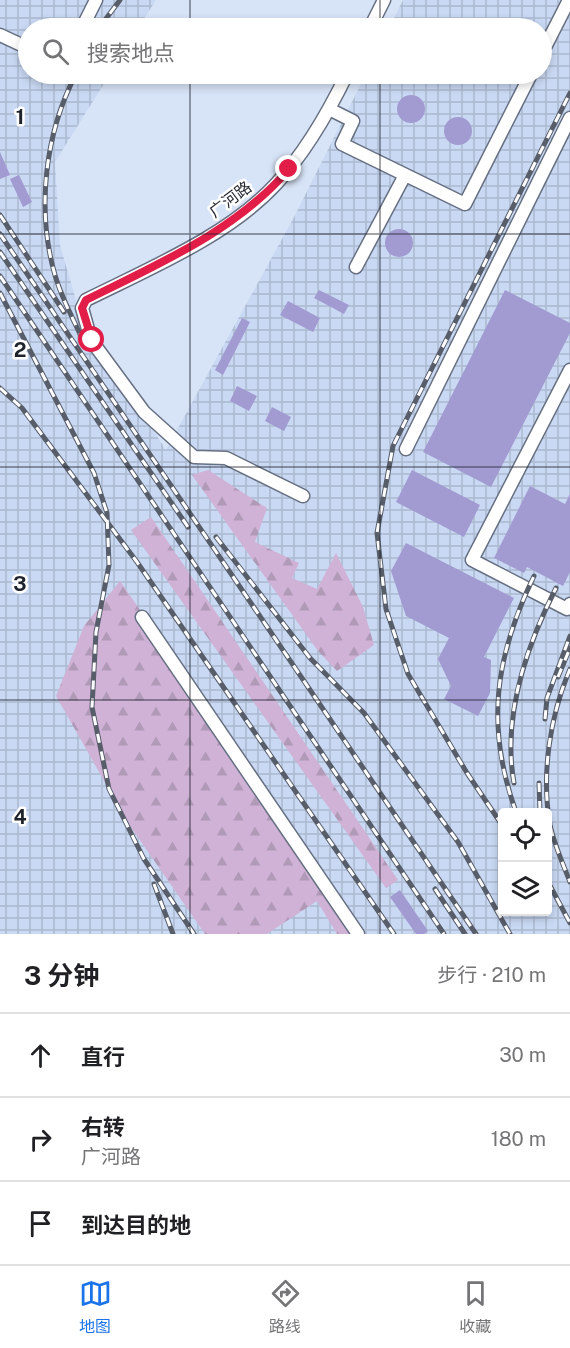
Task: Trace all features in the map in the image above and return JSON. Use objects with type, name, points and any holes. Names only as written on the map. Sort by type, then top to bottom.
[{"type":"street","points":[[87,18],[96,0]]},
{"type":"street","points":[[375,18],[384,0]]},
{"type":"street","points":[[552,33],[568,0]]},
{"type":"street","points":[[0,35],[18,43]]},
{"type":"street","name":"广河路","points":[[303,496],[226,458],[194,457],[144,412],[92,340],[82,308],[86,300],[211,234],[254,204],[289,169],[329,109],[342,84]]},
{"type":"street","points":[[329,109],[353,121],[342,144],[465,204],[526,84]]},
{"type":"street","points":[[406,449],[570,118]]},
{"type":"street","points":[[356,267],[405,175]]},
{"type":"street","points":[[570,370],[472,560],[567,609],[570,604]]},
{"type":"street","points":[[142,617],[358,934]]},
{"type":"shaded area","points":[[0,0],[156,0],[144,18],[18,18],[18,84],[104,84],[55,162],[60,245],[82,321],[166,450],[293,219],[361,84],[552,84],[552,18],[394,18],[403,0],[570,0],[570,934],[0,934]]},
{"type":"green space","points":[[208,470],[267,508],[255,542],[299,563],[292,578],[317,589],[336,553],[363,607],[374,645],[337,671],[318,651],[192,475]]},
{"type":"green space","points":[[151,517],[398,880],[386,888],[131,530]]},
{"type":"green space","points":[[120,581],[364,934],[337,934],[317,901],[267,934],[205,934],[128,823],[56,696],[84,626]]},
{"type":"building","points":[[411,95],[421,99],[425,109],[421,119],[411,123],[401,119],[397,109],[401,99]]},
{"type":"building","points":[[458,117],[468,121],[472,131],[468,141],[458,145],[448,141],[444,131],[448,121]]},
{"type":"building","points":[[0,152],[10,175],[0,179]]},
{"type":"building","points":[[19,175],[32,202],[23,207],[10,179]]},
{"type":"building","points":[[399,229],[409,233],[413,243],[409,253],[399,257],[389,253],[385,243],[389,233]]},
{"type":"building","points":[[319,290],[349,305],[344,314],[314,298]]},
{"type":"building","points":[[505,290],[570,323],[570,333],[491,487],[423,452]]},
{"type":"building","points":[[288,301],[320,318],[313,332],[280,315]]},
{"type":"building","points":[[242,318],[250,322],[223,375],[215,370]]},
{"type":"building","points":[[237,386],[257,396],[249,411],[230,401]]},
{"type":"building","points":[[272,407],[291,417],[284,431],[265,421]]},
{"type":"building","points":[[412,470],[480,505],[464,537],[396,502]]},
{"type":"building","points":[[530,486],[565,504],[570,494],[570,572],[563,586],[527,567],[524,573],[494,558]]},
{"type":"building","points":[[406,543],[514,598],[484,657],[491,660],[490,693],[478,716],[444,699],[451,686],[438,659],[449,638],[406,616],[391,571]]},
{"type":"building","points":[[400,890],[428,931],[424,934],[416,934],[390,897]]},
{"type":"railway","points":[[106,18],[120,0]]},
{"type":"railway","points":[[71,84],[57,121],[51,146],[45,198],[46,224],[55,275],[65,303],[86,347]]},
{"type":"railway","points":[[498,819],[467,773],[408,674],[386,609],[377,533],[393,446],[570,93]]},
{"type":"railway","points":[[0,215],[64,312]]},
{"type":"railway","points":[[0,234],[476,934]]},
{"type":"railway","points":[[0,252],[188,527]]},
{"type":"railway","points":[[0,276],[444,934]]},
{"type":"railway","points":[[0,293],[94,473],[107,513],[109,565],[96,632],[92,707],[109,789],[144,859],[194,934]]},
{"type":"railway","points":[[0,388],[22,408],[137,562],[394,934]]},
{"type":"railway","points":[[216,537],[310,658],[364,713],[458,842],[510,934]]},
{"type":"railway","points":[[515,808],[500,750],[499,692],[510,635],[534,576]]},
{"type":"railway","points":[[514,783],[511,733],[519,682],[535,634],[556,588]]},
{"type":"railway","points":[[545,719],[547,698],[570,636]]},
{"type":"railway","points":[[558,677],[570,648]]},
{"type":"railway","points":[[570,669],[557,706],[547,766],[547,806],[550,825],[570,882]]},
{"type":"railway","points":[[539,783],[540,808]]},
{"type":"railway","points":[[154,884],[173,934]]},
{"type":"railway","points":[[435,889],[465,934]]},
{"type":"railway","points":[[552,889],[570,923]]},
{"type":"route","points":[[92,340],[82,308],[86,300],[191,245],[233,220],[274,186],[289,169]]}]
